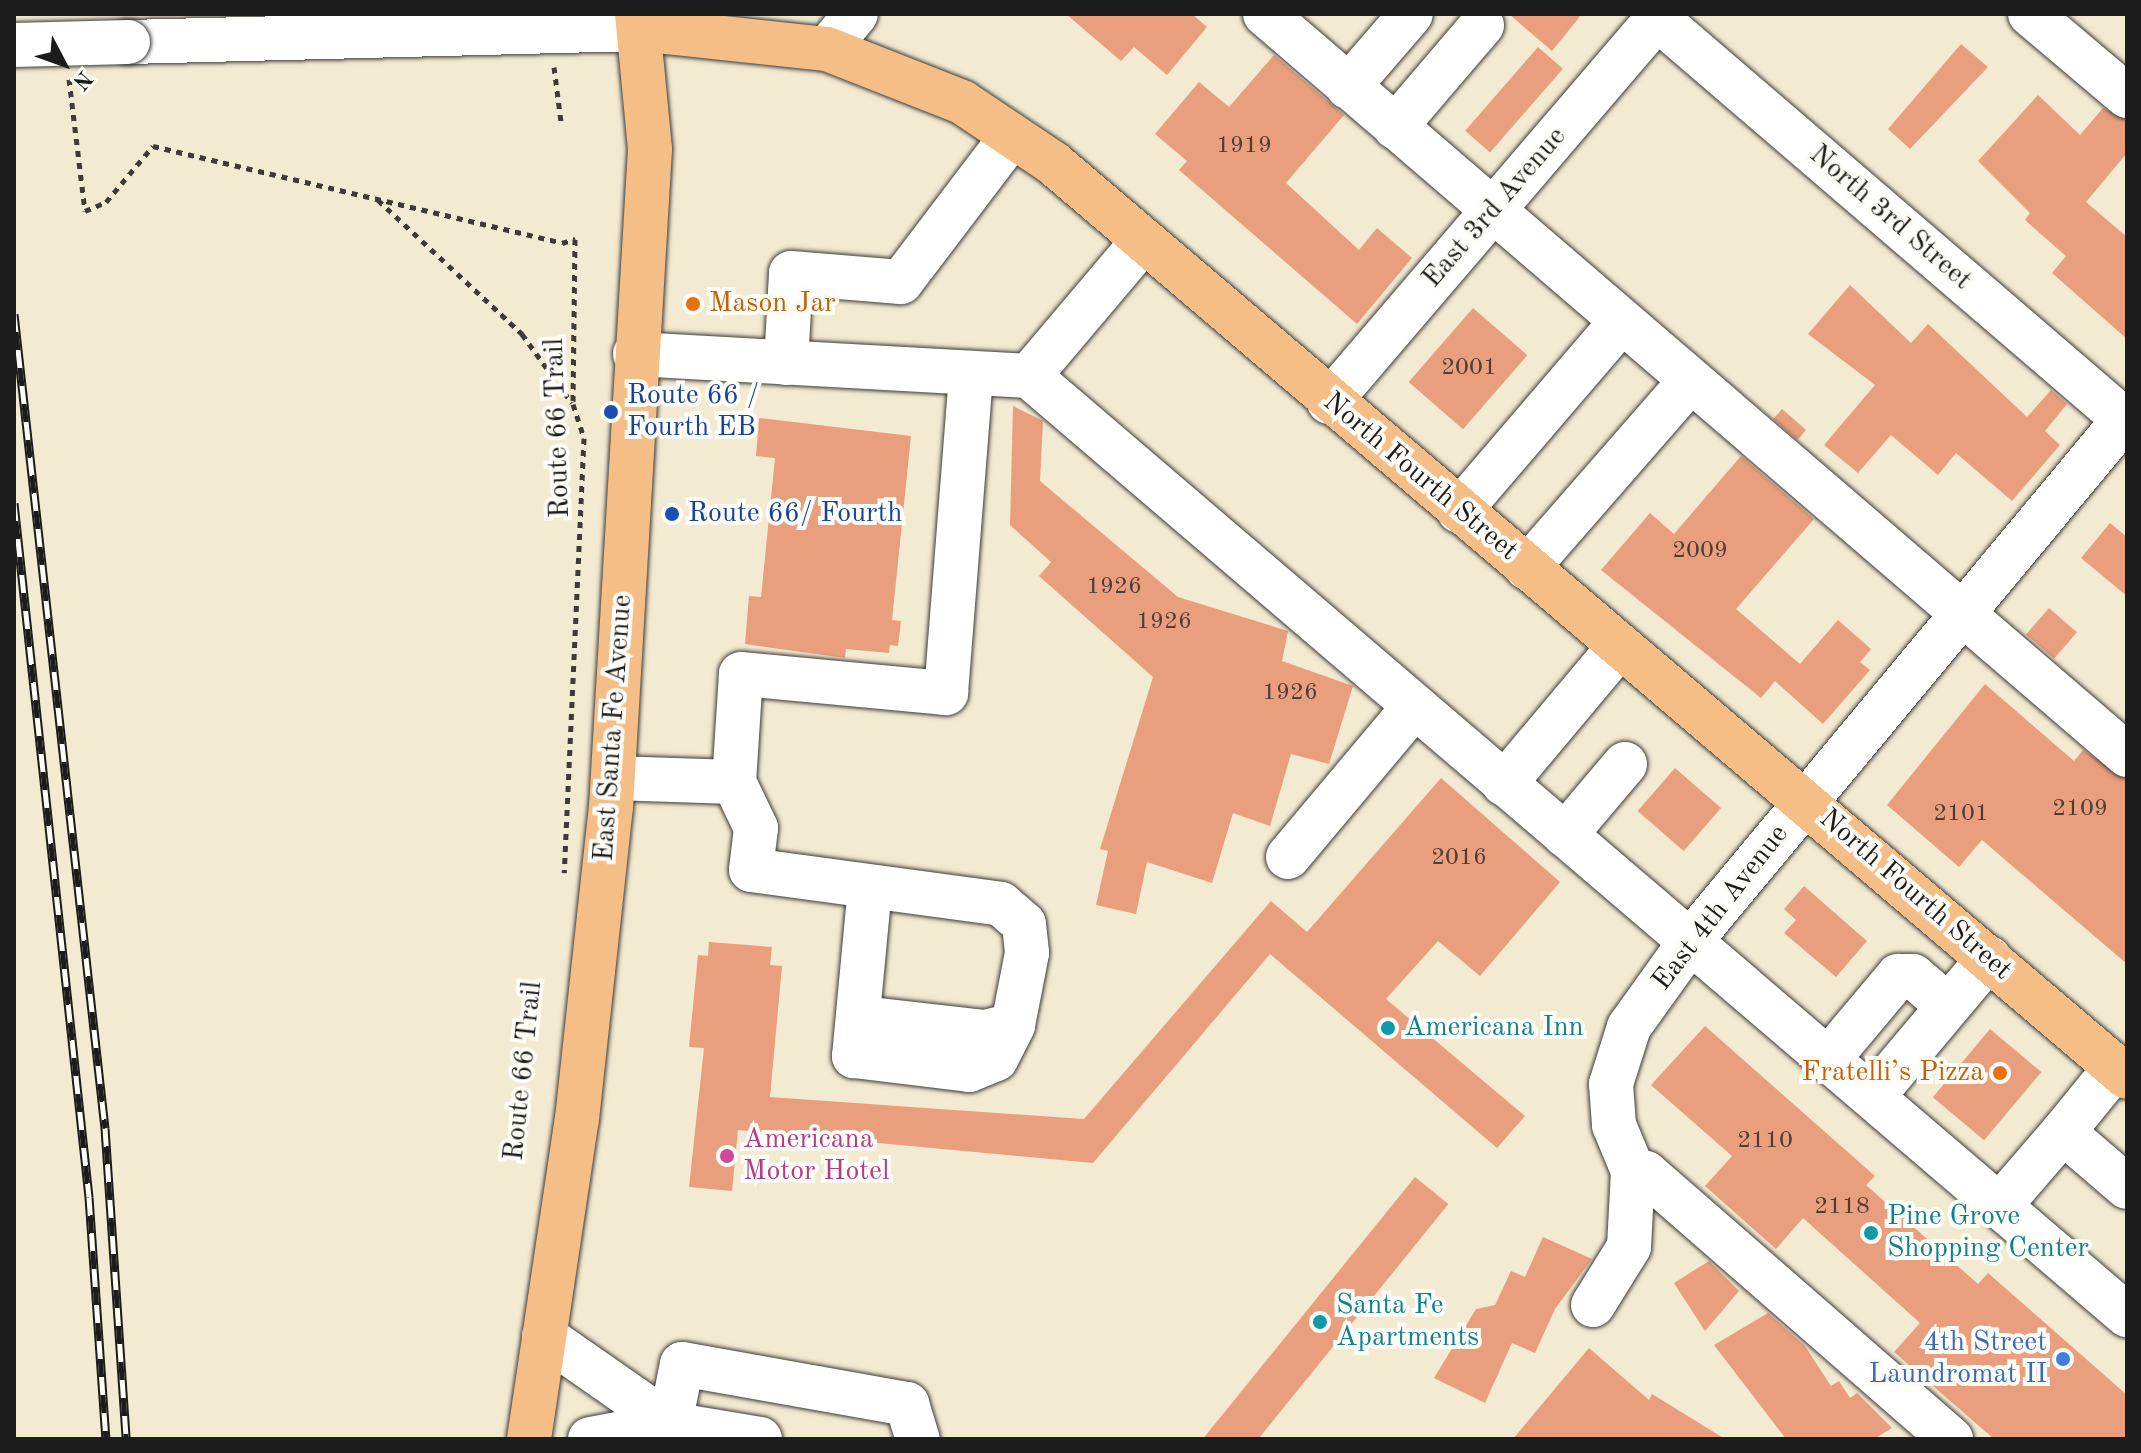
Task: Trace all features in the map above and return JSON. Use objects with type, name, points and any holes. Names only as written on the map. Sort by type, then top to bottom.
[{"type":"main road","name":"North Fourth Street","points":[[638,21],[827,49],[962,102],[1012,136],[1143,241],[2122,1072]]},
{"type":"main road","name":"East Santa Fe Avenue","points":[[529,1439],[577,1119],[613,778],[635,354],[650,149],[638,21]]},
{"type":"street","points":[[827,49],[856,14]]},
{"type":"street","points":[[1265,14],[2127,755]]},
{"type":"street","points":[[1348,87],[1411,14]]},
{"type":"street","points":[[2030,14],[2127,96]]},
{"type":"street","name":"East 3rd Avenue","points":[[1329,402],[1657,15]]},
{"type":"street","name":"North 3rd Street","points":[[1657,15],[2126,419]]},
{"type":"street","points":[[14,45],[140,32],[291,26],[638,21]]},
{"type":"street","points":[[1395,127],[1482,25]]},
{"type":"street","points":[[786,363],[791,273],[901,282],[1012,136]]},
{"type":"street","points":[[1029,376],[1143,241]]},
{"type":"street","points":[[1459,511],[1621,322]]},
{"type":"street","points":[[635,354],[1029,376],[1412,709],[1692,939],[2127,1315]]},
{"type":"street","points":[[870,887],[854,1056],[969,1070],[996,1059],[1013,1025],[1027,953],[1024,924],[1001,904],[751,870],[756,828],[734,782],[741,674],[946,693],[971,373]]},
{"type":"street","points":[[1527,568],[1690,381]]},
{"type":"street","name":"East 4th Avenue","points":[[1593,1305],[1629,1247],[1633,1171],[1614,1125],[1611,1084],[1629,1027],[1692,939],[2126,419]]},
{"type":"street","points":[[1504,784],[1620,646]]},
{"type":"street","points":[[1288,857],[1412,709]]},
{"type":"street","points":[[1565,835],[1625,764]]},
{"type":"street","points":[[613,778],[734,782]]},
{"type":"street","points":[[1874,1095],[1989,958]]},
{"type":"street","points":[[1830,1057],[1898,976],[1913,976],[1948,1006]]},
{"type":"street","points":[[2001,1204],[2063,1132],[2122,1072]]},
{"type":"street","points":[[2063,1132],[2127,1187]]},
{"type":"street","points":[[1633,1171],[1646,1173],[1951,1439]]},
{"type":"street","points":[[544,1336],[670,1424]]},
{"type":"street","points":[[670,1424],[682,1364],[907,1404],[918,1439]]},
{"type":"street","points":[[590,1439],[670,1424],[760,1439]]},
{"type":"path","name":"Route 66 Trail","points":[[68,75],[85,211],[106,202],[153,146],[562,243],[575,239],[573,404],[584,452],[563,884]]},
{"type":"path","points":[[375,198],[522,334],[573,404]]},
{"type":"building","points":[[1066,14],[1192,14],[1207,27],[1167,75],[1134,47],[1121,61]]},
{"type":"building","points":[[1509,14],[1582,14],[1552,51]]},
{"type":"building","points":[[1961,44],[1988,67],[1910,149],[1888,129]]},
{"type":"building","points":[[1538,47],[1563,69],[1490,152],[1465,131]]},
{"type":"building","points":[[1274,55],[1344,115],[1286,183],[1359,250],[1377,228],[1412,258],[1357,324],[1179,170],[1187,161],[1155,134],[1199,82],[1229,107]]},
{"type":"building","points":[[2038,95],[2080,135],[2103,108],[2127,120],[2127,153],[2086,202],[2127,237],[2127,339],[2052,273],[2066,256],[2025,220],[2030,213],[1978,161]]},
{"type":"building","points":[[1850,285],[1911,343],[1928,324],[2027,417],[2051,390],[2067,404],[2045,431],[2060,445],[2012,501],[1956,453],[1938,475],[1891,435],[1858,473],[1824,445],[1875,385],[1808,334]]},
{"type":"building","points":[[1473,308],[1527,355],[1463,429],[1409,382]]},
{"type":"building","points":[[1013,406],[1043,421],[1040,481],[1178,597],[1288,631],[1282,661],[1353,686],[1329,764],[1291,754],[1270,826],[1233,813],[1212,883],[1147,862],[1136,914],[1096,905],[1108,851],[1100,849],[1153,677],[1039,576],[1051,562],[1010,525]]},
{"type":"building","points":[[1782,409],[1806,430],[1798,440],[1773,419]]},
{"type":"building","points":[[759,418],[911,436],[892,620],[901,621],[898,646],[890,645],[889,653],[846,649],[845,658],[745,644],[749,596],[761,597],[775,458],[756,456]]},
{"type":"building","points":[[1741,456],[1814,519],[1736,609],[1800,664],[1838,620],[1871,649],[1860,662],[1870,670],[1823,724],[1775,681],[1761,698],[1601,570],[1650,513],[1674,534]]},
{"type":"building","points":[[2110,523],[2127,537],[2127,596],[2081,558]]},
{"type":"building","points":[[2049,608],[2077,632],[2054,659],[2026,634]]},
{"type":"building","points":[[1985,684],[2074,761],[2083,750],[2127,779],[2127,964],[1982,840],[1959,867],[1887,805]]},
{"type":"building","points":[[1675,768],[1721,808],[1684,851],[1638,811]]},
{"type":"building","points":[[1441,778],[1560,882],[1480,976],[1438,941],[1386,999],[1525,1116],[1497,1148],[1270,954],[1093,1163],[738,1130],[732,1191],[689,1187],[704,1048],[689,1047],[698,955],[708,956],[709,942],[772,947],[770,965],[782,966],[770,1097],[1084,1119],[1271,901],[1307,932]]},
{"type":"building","points":[[1804,886],[1867,941],[1836,977],[1784,933],[1796,920],[1784,909]]},
{"type":"building","name":"Pine Grove Shopping Center","points":[[1705,1026],[1875,1176],[1866,1185],[1978,1284],[1988,1273],[2127,1395],[2127,1439],[1994,1439],[1894,1352],[1920,1323],[1803,1218],[1776,1249],[1705,1186],[1732,1156],[1651,1085]]},
{"type":"building","points":[[1990,1029],[2041,1072],[1984,1140],[1933,1097]]},
{"type":"building","name":"Santa Fe Apartments","points":[[1415,1177],[1448,1204],[1258,1439],[1203,1439]]},
{"type":"building","points":[[1543,1237],[1592,1259],[1555,1309],[1535,1353],[1512,1343],[1485,1403],[1434,1378],[1476,1309],[1495,1305],[1511,1271],[1525,1277]]},
{"type":"building","points":[[1709,1261],[1739,1291],[1705,1331],[1674,1283]]},
{"type":"building","points":[[1768,1313],[1805,1346],[1831,1386],[1839,1381],[1850,1398],[1857,1393],[1892,1428],[1874,1439],[1786,1439],[1714,1345]]},
{"type":"building","points":[[1589,1348],[1649,1400],[1652,1394],[1725,1439],[1513,1439]]},
{"type":"railway","points":[[14,314],[105,1128],[126,1439]]},
{"type":"railway","points":[[14,503],[89,1197],[106,1439]]},
{"type":"place","name":"Mason Jar","points":[[693,304]]},
{"type":"place","name":"Route 66 / Fourth EB","points":[[611,412]]},
{"type":"place","name":"Route 66/ Fourth","points":[[672,514]]},
{"type":"place","name":"Americana Inn","points":[[1388,1028]]},
{"type":"place","name":"Fratelli’s Pizza","points":[[2000,1073]]},
{"type":"place","name":"Americana Motor Hotel","points":[[727,1156]]},
{"type":"place","name":"Pine Grove Shopping Center","points":[[1871,1233]]},
{"type":"place","name":"Santa Fe Apartments","points":[[1320,1322]]},
{"type":"place","name":"4th Street Laundromat II","points":[[2063,1359]]}]
